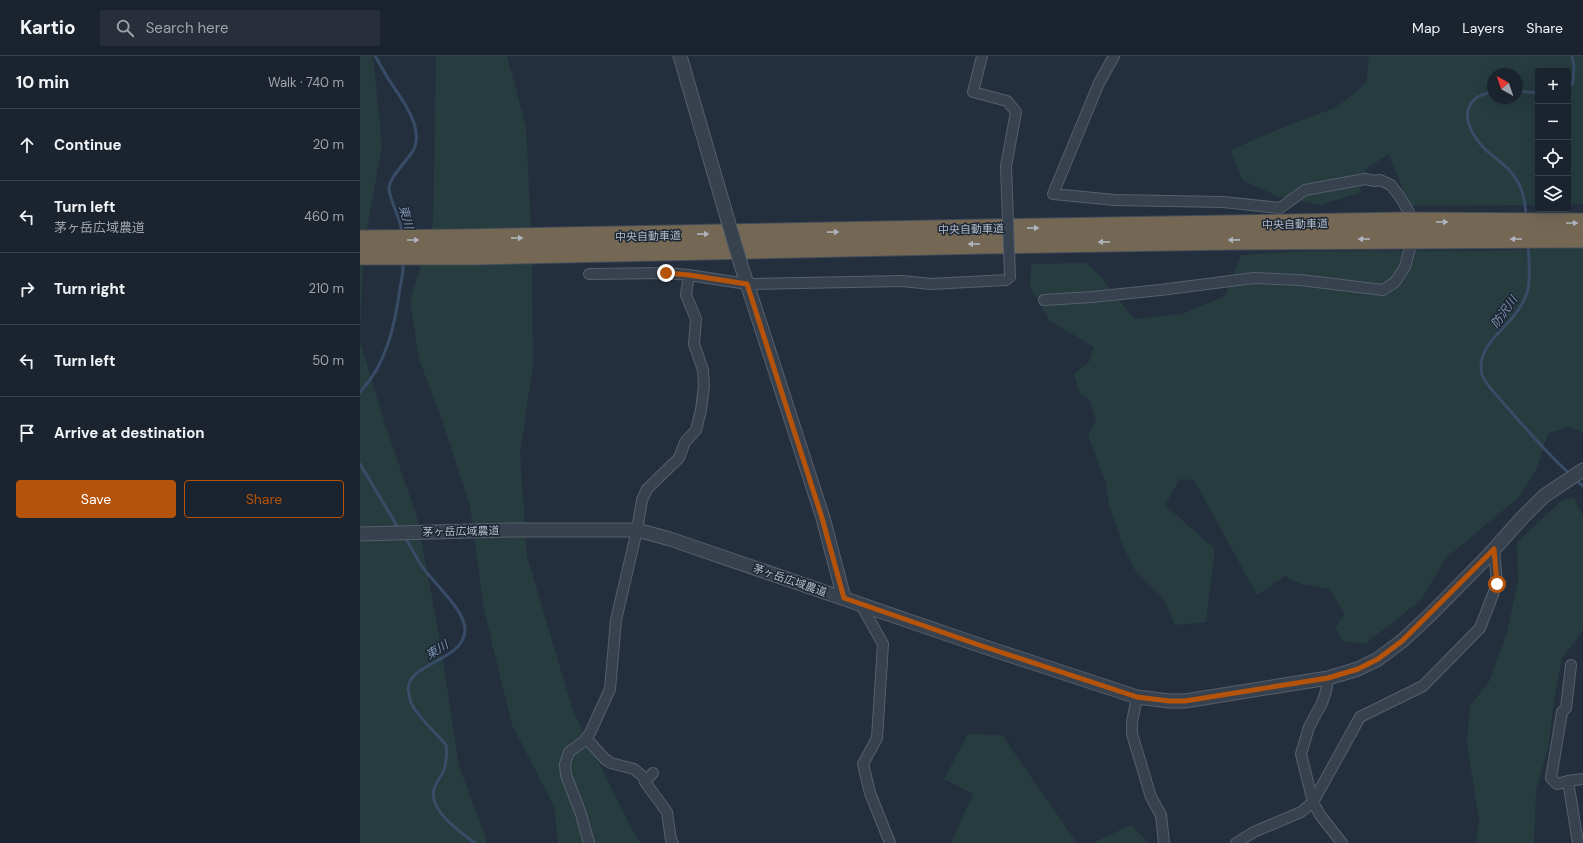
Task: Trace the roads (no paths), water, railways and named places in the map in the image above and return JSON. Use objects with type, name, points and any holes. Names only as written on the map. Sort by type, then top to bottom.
[{"type":"highway","name":"中央自動車道","points":[[1403,231],[1583,223]]},
{"type":"highway","name":"中央自動車道","points":[[360,256],[477,247],[993,228],[1403,231],[1583,238]]},
{"type":"highway","name":"中央自動車道","points":[[360,240],[477,247]]},
{"type":"street","points":[[680,56],[741,265],[822,518],[844,598]]},
{"type":"street","points":[[589,274],[666,273],[747,284],[902,281],[931,284],[1006,280],[1010,277],[1006,166],[1016,112],[1007,102],[974,92],[982,56]]},
{"type":"street","points":[[1044,300],[1160,290],[1254,278],[1300,280],[1383,290],[1395,282],[1405,267],[1410,248],[1409,212],[1400,196],[1391,185],[1380,180],[1375,181],[1365,179],[1305,190],[1280,208],[1223,202],[1116,200],[1053,194],[1098,83],[1114,56]]},
{"type":"street","points":[[589,843],[581,814],[566,775],[565,764],[569,752],[590,733],[610,689],[616,620],[637,530],[642,500],[647,489],[679,458],[685,442],[696,430],[701,410],[704,386],[703,370],[694,344],[696,319],[686,295],[689,275]]},
{"type":"street","name":"茅ヶ岳広域農道","points":[[360,534],[509,530],[637,530],[670,539],[982,646],[1137,697],[1169,701],[1185,701],[1328,678],[1358,669],[1378,659],[1402,641],[1494,549],[1544,496],[1583,470]]},
{"type":"street","points":[[1236,843],[1254,832],[1301,812],[1313,802],[1360,717],[1423,686],[1480,628],[1497,584],[1494,549]]},
{"type":"street","points":[[860,603],[883,644],[877,738],[863,764],[870,793],[890,843]]},
{"type":"street","points":[[1571,665],[1566,708],[1562,712],[1551,778],[1557,784],[1583,779]]},
{"type":"street","points":[[1328,678],[1322,703],[1309,727],[1302,754],[1313,802],[1342,843]]},
{"type":"street","points":[[1137,697],[1132,722],[1132,734],[1151,797],[1161,815],[1164,843]]},
{"type":"street","points":[[586,738],[605,759],[611,763],[634,769],[650,777],[645,782],[666,812],[670,840],[673,843]]},
{"type":"street","points":[[1568,781],[1580,841]]},
{"type":"waterway","name":"東川","points":[[375,56],[409,112],[416,131],[416,140],[413,150],[393,177],[389,189],[402,233]]},
{"type":"waterway","name":"防沢川","points":[[1571,85],[1573,83],[1574,66],[1572,56]]},
{"type":"waterway","name":"防沢川","points":[[1523,92],[1535,93]]},
{"type":"waterway","name":"防沢川","points":[[1487,93],[1476,98],[1471,104],[1468,110],[1469,124],[1480,144],[1508,168],[1520,185],[1526,216]]},
{"type":"waterway","name":"防沢川","points":[[1528,244],[1529,277],[1526,295],[1516,313],[1487,347],[1482,360],[1481,372],[1487,384],[1529,433],[1571,475]]},
{"type":"waterway","name":"東川","points":[[360,392],[377,369],[388,343],[398,302],[403,271],[403,260]]},
{"type":"waterway","name":"東川","points":[[360,464],[399,529]]},
{"type":"waterway","name":"防沢川","points":[[1575,479],[1583,486]]},
{"type":"waterway","name":"東川","points":[[404,536],[421,565],[454,605],[464,622],[465,630],[462,641],[455,650],[414,676],[409,684],[409,694],[411,704],[446,745],[444,770],[434,789],[433,797],[436,805],[440,812],[454,827],[475,843]]}]
